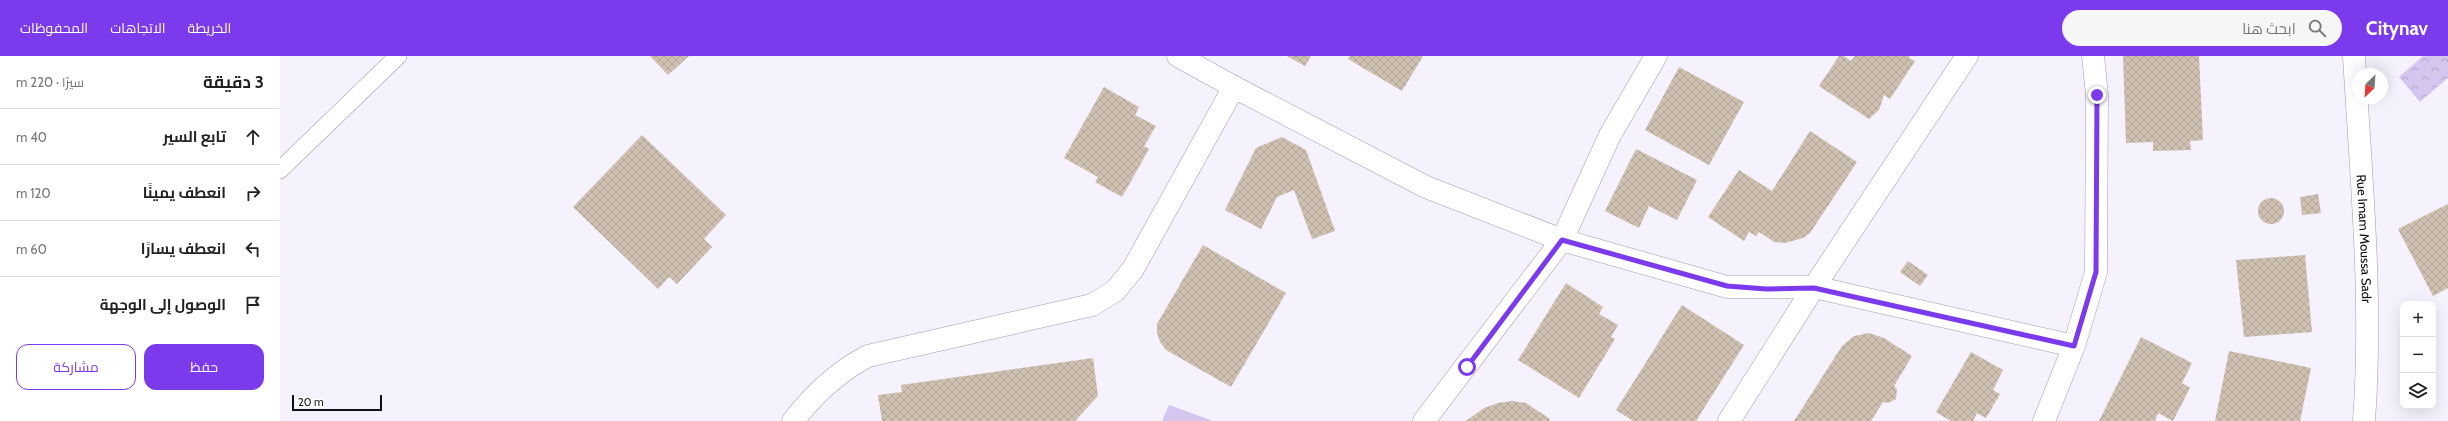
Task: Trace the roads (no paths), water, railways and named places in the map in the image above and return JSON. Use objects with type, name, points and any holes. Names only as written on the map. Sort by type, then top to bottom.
[{"type":"street","points":[[1178,56],[1234,87],[1426,187],[1562,240],[1727,286],[1766,289],[1814,288],[2074,346]]},
{"type":"street","points":[[1424,421],[1562,240],[1610,135],[1656,56]]},
{"type":"street","points":[[1729,421],[1814,288],[1967,56]]},
{"type":"street","points":[[2044,421],[2074,346],[2096,272],[2097,95],[2093,56]]},
{"type":"street","name":"Rue Imam Moussa Sadr","points":[[2354,56],[2368,293],[2368,364],[2364,421]]},
{"type":"street","points":[[793,421],[826,383],[848,367],[868,356],[1092,305],[1115,291],[1133,269],[1234,87]]},
{"type":"lane","points":[[280,170],[398,56]]}]
